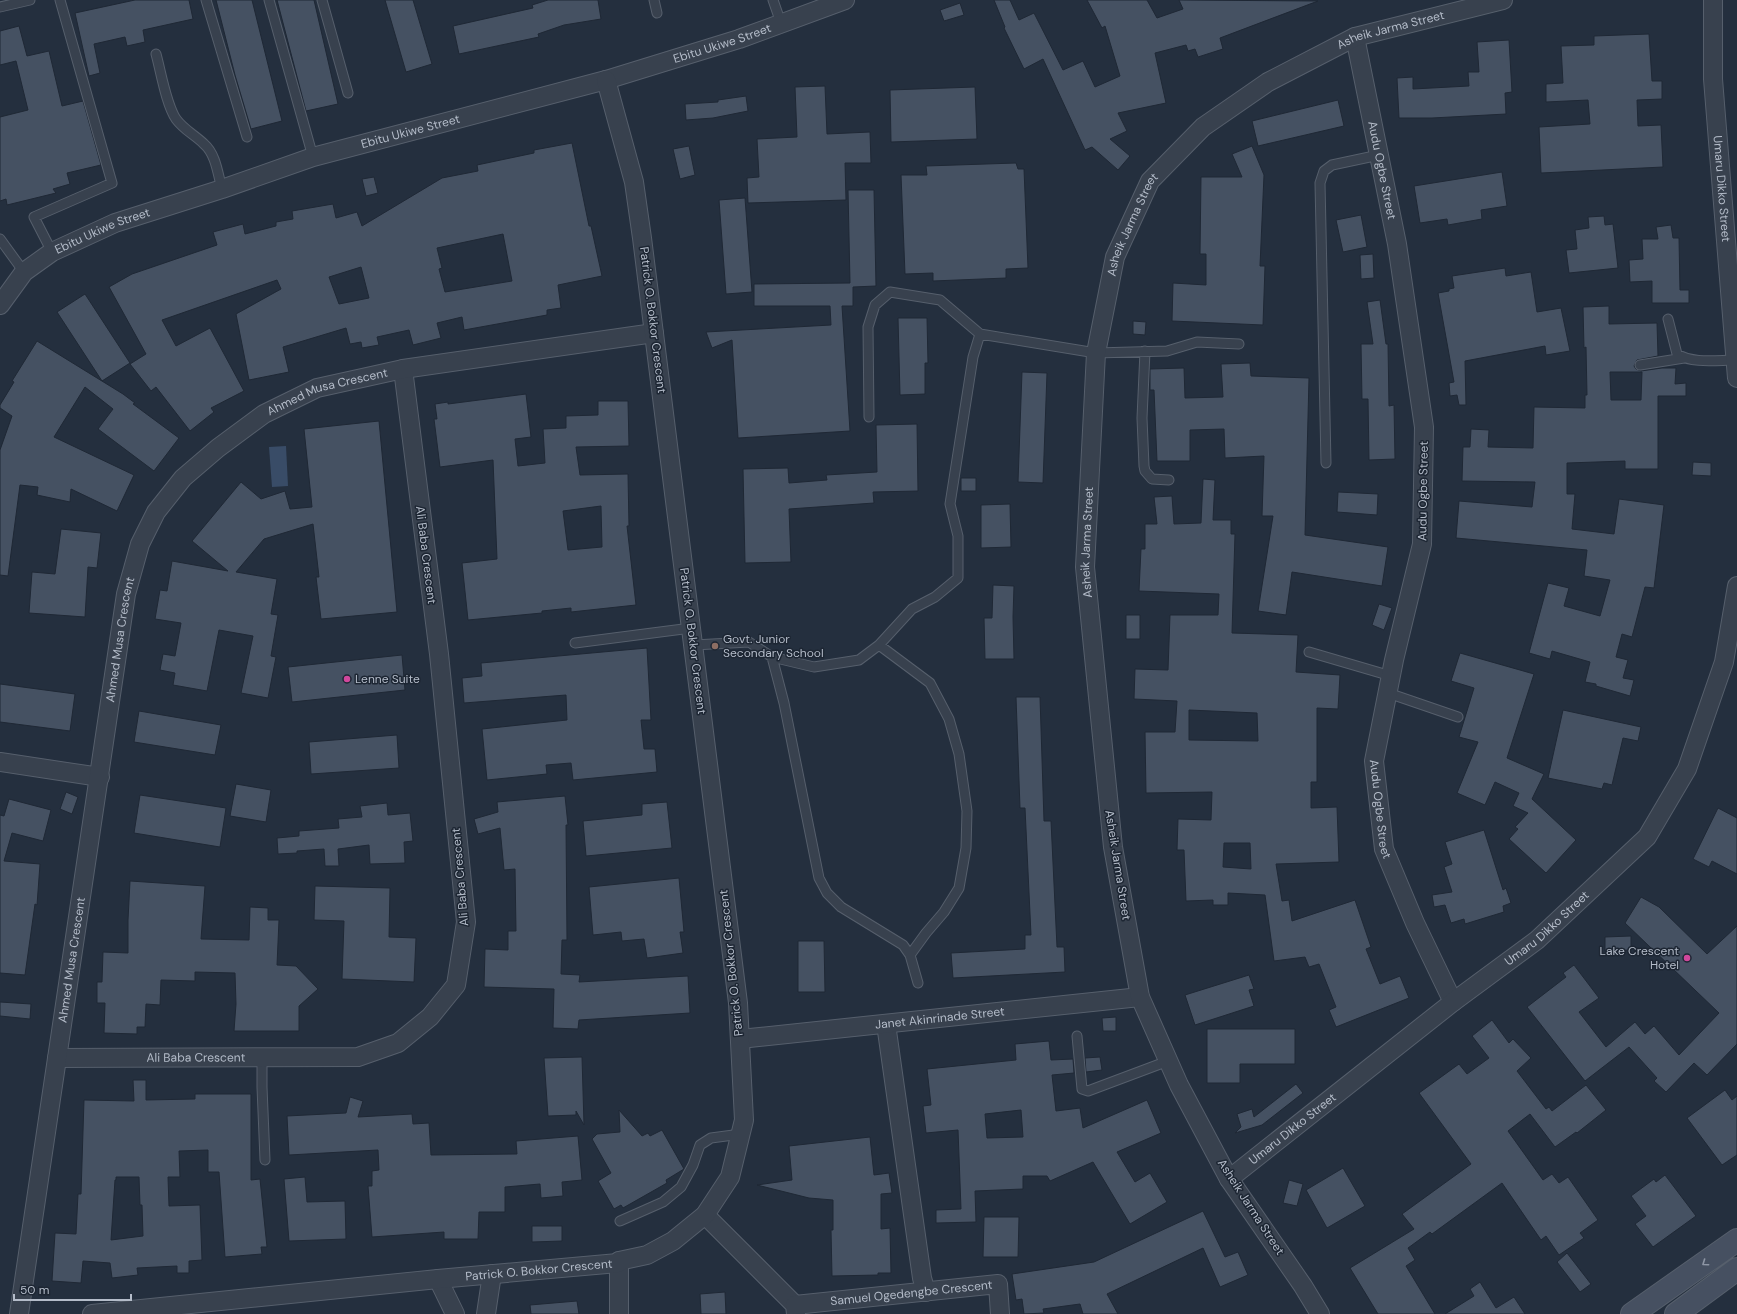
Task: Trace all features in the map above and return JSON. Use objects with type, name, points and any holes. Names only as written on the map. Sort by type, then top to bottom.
[{"type":"street","name":"Asheik Jarma Street","points":[[1320,1314],[1303,1286],[1229,1179],[1179,1085],[1140,997],[1113,848],[1085,567],[1096,353],[1115,257],[1150,181],[1204,128],[1268,82],[1355,37],[1503,0]]},
{"type":"street","name":"Umaru Dikko Street","points":[[1713,0],[1713,79],[1736,369]]},
{"type":"street","name":"Ebitu Ukiwe Street","points":[[0,305],[24,272],[52,252],[115,223],[222,189],[313,157],[606,80],[739,38],[833,2]]},
{"type":"street","name":"Audu Ogbe Street","points":[[1355,37],[1397,244],[1424,427],[1422,544],[1389,685],[1374,761],[1384,849],[1415,923],[1453,1002]]},
{"type":"street","name":"Patrick O. Bokkor Crescent","points":[[92,1314],[438,1279],[618,1263],[619,1261],[647,1255],[673,1241],[705,1215],[730,1177],[744,1120],[738,1003],[693,636],[634,182],[606,80]]},
{"type":"street","name":"Ahmed Musa Crescent","points":[[19,1314],[126,594],[140,544],[156,512],[183,478],[218,448],[264,414],[317,388],[403,369],[654,333]]},
{"type":"street","name":"Ali Baba Crescent","points":[[57,1058],[358,1057],[398,1044],[430,1017],[456,985],[466,922],[439,654],[403,369]]},
{"type":"street","name":"Umaru Dikko Street","points":[[1229,1179],[1453,1002],[1537,940],[1647,837],[1687,769],[1724,662],[1737,586]]},
{"type":"street","points":[[0,762],[100,777]]},
{"type":"street","name":"Janet Akinrinade Street","points":[[740,1039],[1140,997]]},
{"type":"street","points":[[886,1024],[922,1278],[926,1292]]},
{"type":"street","points":[[705,1215],[795,1310]]},
{"type":"street","points":[[1632,1314],[1737,1240]]},
{"type":"street","points":[[619,1261],[619,1314]]},
{"type":"street","points":[[1676,1314],[1737,1268]]},
{"type":"street","points":[[486,1314],[492,1274]]},
{"type":"street","points":[[438,1279],[455,1314]]},
{"type":"street","name":"Samuel Ogedengbe Crescent","points":[[795,1310],[926,1292],[998,1284],[1000,1314]]},
{"type":"lane","points":[[0,7],[30,0]]},
{"type":"lane","points":[[52,252],[34,217],[112,183],[60,0]]},
{"type":"lane","points":[[206,0],[246,137]]},
{"type":"lane","points":[[269,0],[313,157]]},
{"type":"lane","points":[[322,0],[348,93]]},
{"type":"lane","points":[[654,0],[657,13]]},
{"type":"lane","points":[[774,0],[781,23]]},
{"type":"lane","points":[[156,54],[170,104],[176,119],[188,131],[205,144],[212,154],[222,189]]},
{"type":"lane","points":[[1326,463],[1320,183],[1324,171],[1332,165],[1379,155]]},
{"type":"lane","points":[[0,239],[24,272]]},
{"type":"lane","points":[[869,418],[868,327],[875,305],[890,292],[940,300],[980,334],[1096,353],[1174,350],[1197,342],[1239,344]]},
{"type":"lane","points":[[1668,319],[1677,354],[1684,358],[1736,369]]},
{"type":"lane","points":[[575,643],[693,636],[749,642],[772,657],[814,667],[859,660],[879,646],[912,609],[935,597],[958,578],[958,536],[950,504],[973,357],[980,334]]},
{"type":"lane","points":[[1145,351],[1142,418],[1144,466],[1145,471],[1152,479],[1169,480]]},
{"type":"lane","points":[[1640,365],[1684,358]]},
{"type":"lane","points":[[879,646],[930,683],[949,718],[959,754],[967,811],[966,848],[959,888],[944,912],[910,955]]},
{"type":"lane","points":[[1309,652],[1389,685],[1458,717]]},
{"type":"lane","points":[[772,657],[784,703],[818,878],[827,893],[841,907],[903,944],[910,955],[918,983]]},
{"type":"lane","points":[[1077,1036],[1082,1089],[1088,1091],[1168,1060]]},
{"type":"lane","points":[[262,1057],[265,1160]]},
{"type":"lane","points":[[620,1221],[663,1202],[681,1187],[693,1165],[700,1145],[711,1138],[741,1134]]},
{"type":"water","points":[[286,446],[288,486],[272,487],[269,447]]},
{"type":"building","points":[[135,0],[189,0],[193,19],[143,30],[145,42],[127,46],[125,37],[94,44],[100,73],[89,76],[75,13]]},
{"type":"building","points":[[216,0],[252,0],[282,121],[251,129],[235,75]]},
{"type":"building","points":[[277,0],[314,0],[338,104],[306,111]]},
{"type":"building","points":[[385,0],[413,0],[432,64],[406,72]]},
{"type":"building","points":[[548,0],[598,0],[601,19],[564,25],[538,34],[539,37],[459,54],[453,26],[533,8],[532,5]]},
{"type":"building","points":[[994,0],[1010,0],[1019,20],[1034,13],[1063,70],[1083,61],[1095,87],[1120,76],[1105,26],[1102,28],[1087,0],[1147,0],[1157,18],[1183,9],[1179,0],[1318,1],[1220,38],[1223,49],[1198,57],[1195,49],[1188,51],[1186,45],[1155,53],[1166,103],[1118,113],[1127,131],[1110,139],[1130,156],[1118,170],[1092,147],[1085,150],[1043,59],[1024,69],[1004,28],[1005,27]]},
{"type":"building","points":[[960,3],[964,15],[944,21],[940,10]]},
{"type":"building","points":[[19,26],[27,56],[49,51],[62,106],[83,101],[101,165],[67,173],[70,184],[53,189],[56,193],[7,205],[6,199],[0,201],[0,117],[28,110],[16,61],[0,65],[0,31]]},
{"type":"building","points":[[1649,34],[1652,81],[1662,81],[1662,99],[1637,100],[1638,126],[1661,125],[1663,167],[1541,173],[1539,127],[1590,124],[1588,100],[1546,102],[1546,84],[1563,83],[1561,46],[1594,45],[1594,36]]},
{"type":"building","points":[[1509,40],[1512,92],[1505,93],[1506,114],[1432,118],[1399,118],[1397,78],[1413,77],[1413,89],[1469,86],[1468,72],[1479,72],[1477,42]]},
{"type":"building","points":[[825,86],[827,134],[870,132],[871,163],[845,163],[846,200],[748,203],[747,178],[759,177],[757,139],[797,137],[795,87]]},
{"type":"building","points":[[975,87],[977,139],[891,142],[890,90]]},
{"type":"building","points":[[746,96],[748,111],[713,118],[686,120],[685,104],[718,102],[718,100]]},
{"type":"building","points":[[1338,100],[1344,126],[1258,146],[1252,121]]},
{"type":"building","points":[[572,143],[589,226],[591,226],[602,276],[558,285],[561,308],[547,310],[547,315],[464,330],[462,317],[437,323],[441,338],[413,345],[409,330],[377,337],[379,345],[362,348],[361,342],[350,344],[346,328],[283,347],[289,372],[249,380],[236,314],[281,289],[277,280],[162,320],[176,346],[210,328],[244,391],[211,408],[214,412],[190,431],[156,387],[151,391],[130,364],[146,354],[109,287],[132,274],[217,245],[213,232],[243,224],[245,234],[276,226],[276,222],[293,219],[292,211],[333,204],[336,218],[357,212],[362,226],[442,178],[478,171],[477,165],[534,153],[534,150]],"holes":[[[503,234],[512,281],[445,292],[439,269],[442,268],[437,248]],[[361,267],[369,298],[339,304],[329,277]]]},
{"type":"building","points":[[689,146],[695,175],[680,179],[673,149]]},
{"type":"building","points":[[1252,146],[1264,175],[1260,266],[1265,266],[1263,325],[1172,321],[1173,283],[1206,285],[1206,254],[1200,254],[1201,177],[1242,177],[1232,154]]},
{"type":"building","points":[[1016,163],[1018,169],[1024,169],[1028,268],[1006,269],[1006,278],[933,281],[933,273],[905,274],[901,175],[927,175],[926,166]]},
{"type":"building","points":[[1502,172],[1507,206],[1481,210],[1482,219],[1448,225],[1447,219],[1420,223],[1414,186]]},
{"type":"building","points":[[374,177],[378,193],[366,196],[362,179]]},
{"type":"building","points":[[848,190],[874,190],[876,286],[853,287],[853,306],[842,306],[850,431],[738,438],[732,340],[712,348],[706,332],[831,325],[830,306],[754,306],[754,284],[850,283]]},
{"type":"building","points":[[745,198],[752,292],[726,294],[719,200]]},
{"type":"building","points":[[1361,215],[1367,247],[1343,252],[1336,220]]},
{"type":"building","points":[[1604,216],[1605,225],[1613,224],[1618,268],[1569,273],[1566,250],[1577,249],[1575,230],[1589,228],[1588,217]]},
{"type":"building","points":[[1671,225],[1673,238],[1679,238],[1680,290],[1689,290],[1689,303],[1652,303],[1652,281],[1630,282],[1629,260],[1643,259],[1642,239],[1658,239],[1656,227]]},
{"type":"building","points":[[1373,254],[1374,278],[1361,279],[1360,255]]},
{"type":"building","points":[[1505,268],[1506,276],[1531,272],[1537,312],[1561,308],[1570,351],[1546,355],[1545,346],[1465,361],[1466,405],[1459,405],[1457,395],[1450,396],[1449,383],[1454,382],[1438,293],[1449,291],[1449,289],[1454,288],[1452,276]]},
{"type":"building","points":[[85,294],[130,363],[102,381],[57,312]]},
{"type":"building","points":[[1380,300],[1386,344],[1388,344],[1389,406],[1394,405],[1395,459],[1369,460],[1368,399],[1362,399],[1361,344],[1373,344],[1367,302]]},
{"type":"building","points":[[1609,306],[1609,324],[1657,323],[1658,356],[1637,360],[1634,366],[1636,369],[1641,371],[1676,368],[1675,384],[1686,383],[1686,396],[1658,396],[1658,469],[1625,469],[1625,461],[1567,463],[1567,494],[1575,494],[1572,529],[1614,534],[1619,499],[1664,505],[1654,588],[1645,587],[1632,637],[1622,634],[1616,657],[1628,660],[1623,678],[1634,680],[1630,696],[1596,686],[1596,684],[1585,682],[1590,662],[1552,651],[1550,659],[1529,653],[1548,583],[1569,588],[1564,606],[1600,616],[1610,580],[1584,576],[1587,550],[1456,538],[1459,501],[1532,507],[1535,482],[1462,481],[1463,447],[1470,447],[1471,429],[1489,430],[1488,447],[1533,448],[1534,407],[1585,408],[1585,395],[1587,395],[1583,307]],"holes":[[[1610,372],[1642,372],[1641,400],[1611,400]]]},
{"type":"building","points":[[898,318],[927,318],[928,363],[925,363],[925,394],[900,395]]},
{"type":"building","points":[[1133,321],[1146,322],[1145,335],[1133,334]]},
{"type":"building","points":[[37,341],[123,394],[135,403],[133,404],[179,438],[154,471],[98,429],[113,409],[85,387],[54,437],[134,475],[117,511],[71,489],[70,502],[37,495],[38,487],[20,485],[8,576],[0,575],[0,450],[12,416],[0,408],[0,405],[14,382],[12,381]]},
{"type":"building","points":[[1250,363],[1251,376],[1309,378],[1305,535],[1388,547],[1382,586],[1292,572],[1286,615],[1258,611],[1273,516],[1262,516],[1264,456],[1225,458],[1224,429],[1190,430],[1190,461],[1157,461],[1154,390],[1150,390],[1150,369],[1184,368],[1185,398],[1223,397],[1221,364]]},
{"type":"building","points":[[1022,372],[1047,373],[1043,483],[1018,482]]},
{"type":"building","points":[[526,394],[531,437],[515,439],[518,466],[545,463],[543,429],[566,428],[566,416],[598,415],[598,401],[628,401],[629,446],[576,447],[580,475],[628,474],[629,526],[627,526],[636,605],[571,612],[571,608],[542,611],[542,613],[468,620],[462,563],[497,559],[493,460],[440,467],[434,419],[437,419],[435,404],[448,402],[448,404]],"holes":[[[601,506],[602,547],[568,550],[563,511]]]},
{"type":"building","points":[[379,421],[397,612],[321,619],[316,577],[319,577],[313,524],[264,539],[236,572],[277,579],[271,614],[278,615],[271,656],[276,657],[268,698],[241,693],[253,636],[219,630],[207,691],[173,685],[175,673],[160,670],[163,654],[175,656],[181,623],[155,619],[160,590],[167,591],[172,561],[228,571],[192,541],[241,482],[261,499],[285,491],[290,509],[312,507],[304,429]]},
{"type":"building","points":[[917,424],[918,491],[873,492],[874,503],[789,509],[791,562],[745,563],[743,469],[788,468],[789,483],[827,480],[826,475],[877,472],[876,425]]},
{"type":"building","points":[[1693,462],[1711,463],[1711,476],[1692,475]]},
{"type":"building","points":[[961,478],[976,478],[976,491],[961,491]]},
{"type":"building","points":[[1203,479],[1215,480],[1213,520],[1231,520],[1231,534],[1235,534],[1232,633],[1298,635],[1296,672],[1340,675],[1338,709],[1317,708],[1317,782],[1311,782],[1311,808],[1337,807],[1339,862],[1276,864],[1282,901],[1289,900],[1292,921],[1355,900],[1371,947],[1366,949],[1380,984],[1400,976],[1409,998],[1336,1027],[1329,1010],[1336,1007],[1319,964],[1309,967],[1305,957],[1274,961],[1265,895],[1228,893],[1228,905],[1213,905],[1213,900],[1186,901],[1184,850],[1177,850],[1178,819],[1211,820],[1212,792],[1146,793],[1145,732],[1175,732],[1177,701],[1134,699],[1135,669],[1168,670],[1170,615],[1218,615],[1219,594],[1139,591],[1141,549],[1145,549],[1145,524],[1157,524],[1154,497],[1172,496],[1174,524],[1201,523]],"holes":[[[1189,710],[1257,713],[1258,741],[1189,740]],[[1224,843],[1250,843],[1251,869],[1223,867]]]},
{"type":"building","points":[[1338,492],[1378,494],[1377,515],[1337,512]]},
{"type":"building","points":[[1010,504],[1011,547],[981,548],[981,505]]},
{"type":"building","points":[[61,529],[101,533],[97,568],[88,567],[85,617],[29,613],[32,572],[55,574]]},
{"type":"building","points":[[993,585],[1014,586],[1014,659],[985,659],[984,618],[992,618]]},
{"type":"building","points":[[1379,604],[1392,608],[1384,630],[1372,625]]},
{"type":"building","points":[[1126,615],[1140,615],[1140,639],[1126,639]]},
{"type":"building","points":[[647,648],[651,720],[641,720],[644,749],[655,749],[657,772],[573,780],[571,763],[546,765],[547,774],[487,780],[482,729],[567,720],[566,695],[464,703],[462,678],[482,676],[481,663]]},
{"type":"building","points":[[1460,653],[1534,674],[1507,758],[1544,774],[1532,799],[1576,840],[1546,873],[1509,839],[1518,829],[1515,827],[1528,813],[1513,806],[1519,793],[1495,782],[1485,805],[1457,793],[1478,742],[1459,737],[1474,688],[1451,681]]},
{"type":"building","name":"Lenne Suite","points":[[402,655],[405,690],[292,702],[288,667]]},
{"type":"building","points":[[0,684],[75,694],[70,731],[0,722]]},
{"type":"building","points":[[1016,697],[1040,697],[1044,821],[1051,821],[1057,947],[1064,947],[1065,972],[953,978],[951,953],[1025,949],[1025,935],[1031,935],[1025,808],[1020,808]]},
{"type":"building","points":[[1563,710],[1641,727],[1638,741],[1623,738],[1612,785],[1604,783],[1602,789],[1548,778]]},
{"type":"building","points":[[139,711],[221,725],[215,755],[134,742]]},
{"type":"building","points":[[397,735],[399,768],[311,774],[309,742]]},
{"type":"building","points":[[236,784],[271,790],[266,822],[230,816]]},
{"type":"building","points":[[66,792],[78,797],[72,814],[60,809]]},
{"type":"building","points":[[140,795],[226,808],[220,847],[134,833]]},
{"type":"building","points":[[565,796],[568,825],[566,825],[567,940],[562,940],[561,974],[580,975],[579,982],[688,976],[690,1013],[579,1020],[578,1029],[553,1028],[554,989],[484,987],[485,949],[508,950],[508,931],[516,931],[515,869],[504,870],[500,828],[478,834],[474,819],[498,812],[497,802]]},
{"type":"building","points":[[9,799],[51,810],[43,841],[12,833],[4,861],[40,864],[37,905],[35,904],[25,975],[0,973],[0,815],[4,816]]},
{"type":"building","points":[[667,802],[672,848],[586,856],[583,821],[642,815],[642,804]]},
{"type":"building","points":[[387,803],[388,815],[410,813],[413,841],[404,842],[405,863],[370,864],[369,845],[338,849],[339,866],[325,866],[324,849],[278,854],[277,838],[299,836],[299,831],[339,828],[338,819],[362,817],[360,806]]},
{"type":"building","points":[[1718,808],[1737,818],[1737,874],[1712,861],[1709,867],[1693,859]]},
{"type":"building","points":[[1484,830],[1503,890],[1506,888],[1511,903],[1503,906],[1504,912],[1465,924],[1464,919],[1451,923],[1445,905],[1434,907],[1432,895],[1452,892],[1444,867],[1452,864],[1445,842]]},
{"type":"building","points":[[679,878],[684,932],[680,932],[683,953],[647,958],[644,939],[622,941],[621,932],[593,935],[589,887]]},
{"type":"building","points":[[130,881],[205,886],[201,939],[249,940],[250,907],[268,908],[268,920],[279,920],[277,965],[296,966],[318,989],[299,1006],[299,1031],[234,1031],[236,1004],[235,973],[195,972],[195,981],[161,980],[160,1005],[146,1004],[145,1027],[137,1027],[137,1034],[104,1033],[105,1003],[97,1003],[97,982],[102,982],[103,952],[128,953]]},
{"type":"building","points":[[315,886],[390,888],[389,937],[416,938],[414,982],[342,979],[344,921],[314,920]]},
{"type":"building","points":[[1641,897],[1659,907],[1707,954],[1737,926],[1737,1044],[1707,1075],[1694,1063],[1666,1092],[1654,1081],[1657,1078],[1629,1047],[1585,1081],[1527,1007],[1566,977],[1563,973],[1574,965],[1599,998],[1579,1012],[1606,1047],[1635,1022],[1645,1034],[1654,1026],[1679,1055],[1719,1013],[1625,923]]},
{"type":"building","points":[[1631,936],[1631,950],[1605,951],[1605,937]]},
{"type":"building","points":[[798,941],[824,941],[825,992],[798,992]]},
{"type":"building","points":[[1249,975],[1254,989],[1249,990],[1254,1006],[1195,1025],[1185,995]]},
{"type":"building","points":[[0,1002],[31,1004],[30,1019],[0,1016]]},
{"type":"building","points":[[1116,1017],[1116,1031],[1103,1031],[1102,1018]]},
{"type":"building","points":[[1492,1020],[1509,1043],[1513,1039],[1531,1058],[1517,1071],[1546,1109],[1549,1107],[1552,1111],[1586,1085],[1606,1110],[1577,1133],[1576,1132],[1555,1147],[1530,1114],[1508,1131],[1543,1180],[1552,1174],[1559,1183],[1568,1177],[1598,1220],[1580,1233],[1584,1238],[1559,1255],[1546,1236],[1541,1240],[1502,1183],[1432,1234],[1430,1232],[1408,1248],[1415,1260],[1406,1266],[1435,1314],[1378,1314],[1350,1268],[1414,1229],[1402,1214],[1471,1164],[1419,1093],[1459,1064],[1467,1074],[1489,1058],[1472,1036]]},
{"type":"building","points":[[1207,1029],[1295,1029],[1295,1064],[1240,1064],[1240,1083],[1207,1083]]},
{"type":"building","points":[[1049,1041],[1051,1060],[1073,1059],[1074,1073],[1052,1075],[1056,1111],[1080,1108],[1083,1128],[1147,1100],[1161,1133],[1117,1152],[1135,1182],[1150,1173],[1167,1202],[1130,1224],[1093,1162],[1050,1181],[1047,1176],[1023,1176],[1023,1189],[975,1191],[976,1222],[936,1223],[936,1210],[961,1209],[958,1130],[926,1133],[923,1106],[931,1105],[927,1069],[1016,1060],[1015,1044]],"holes":[[[1021,1110],[1023,1137],[987,1138],[985,1114]]]},
{"type":"building","points":[[582,1057],[584,1125],[576,1111],[576,1115],[548,1116],[544,1058]]},
{"type":"building","points":[[1100,1057],[1102,1070],[1086,1072],[1085,1058]]},
{"type":"building","points":[[133,1080],[146,1080],[146,1100],[195,1099],[195,1094],[251,1094],[251,1180],[260,1179],[267,1247],[261,1247],[262,1254],[225,1257],[219,1172],[208,1172],[208,1150],[179,1151],[180,1177],[168,1177],[169,1206],[200,1205],[202,1260],[189,1261],[189,1273],[177,1273],[177,1266],[137,1268],[138,1275],[112,1278],[110,1263],[83,1261],[81,1283],[52,1281],[55,1233],[76,1234],[78,1194],[81,1194],[84,1100],[134,1101]],"holes":[[[116,1177],[139,1177],[143,1236],[111,1240]]]},
{"type":"building","points":[[1296,1084],[1303,1093],[1262,1125],[1235,1133],[1241,1127],[1237,1114],[1252,1109],[1254,1117]]},
{"type":"building","points":[[1725,1090],[1732,1100],[1737,1096],[1737,1155],[1722,1165],[1687,1118]]},
{"type":"building","points":[[350,1097],[363,1101],[358,1117],[412,1114],[413,1124],[429,1123],[431,1155],[517,1154],[516,1141],[578,1136],[582,1180],[562,1182],[563,1196],[541,1198],[540,1184],[505,1187],[505,1212],[479,1212],[478,1239],[444,1239],[444,1232],[372,1237],[368,1186],[372,1186],[372,1171],[379,1170],[378,1150],[289,1155],[287,1116],[346,1113]]},
{"type":"building","points":[[619,1110],[642,1136],[648,1133],[650,1136],[662,1130],[684,1169],[666,1180],[667,1183],[623,1208],[621,1205],[614,1209],[598,1181],[611,1173],[592,1139],[597,1134],[620,1132]]},
{"type":"building","points":[[870,1137],[874,1175],[889,1173],[892,1193],[881,1194],[881,1229],[890,1228],[891,1273],[878,1273],[878,1275],[832,1276],[831,1230],[833,1230],[833,1200],[809,1198],[757,1185],[792,1180],[789,1146]]},
{"type":"building","points":[[1343,1168],[1365,1206],[1327,1228],[1306,1190]]},
{"type":"building","points":[[1665,1175],[1696,1216],[1653,1247],[1635,1224],[1646,1216],[1631,1196],[1654,1179],[1656,1182]]},
{"type":"building","points":[[305,1177],[307,1202],[345,1201],[346,1239],[289,1241],[284,1179]]},
{"type":"building","points":[[1289,1180],[1303,1184],[1297,1206],[1283,1203]]},
{"type":"building","points":[[1203,1211],[1225,1257],[1238,1252],[1248,1275],[1220,1287],[1203,1248],[1107,1294],[1118,1314],[1083,1314],[1080,1304],[1043,1309],[1044,1313],[1024,1314],[1022,1299],[1016,1300],[1012,1274],[1094,1262]]},
{"type":"building","points":[[984,1217],[1019,1217],[1018,1257],[983,1257]]},
{"type":"building","points":[[532,1226],[562,1226],[562,1241],[532,1242]]},
{"type":"building","points":[[1567,1253],[1591,1284],[1580,1292],[1557,1262]]},
{"type":"building","points":[[1480,1282],[1496,1308],[1514,1297],[1525,1314],[1445,1314],[1474,1296],[1470,1289]]},
{"type":"building","points":[[725,1292],[726,1314],[701,1314],[700,1294]]},
{"type":"building","points":[[577,1301],[579,1314],[531,1314],[530,1305]]},
{"type":"place","name":"Govt. Junior Secondary School","points":[[715,646]]},
{"type":"place","name":"Lenne Suite","points":[[347,679]]},
{"type":"place","name":"Lake Crescent Hotel","points":[[1687,958]]}]
